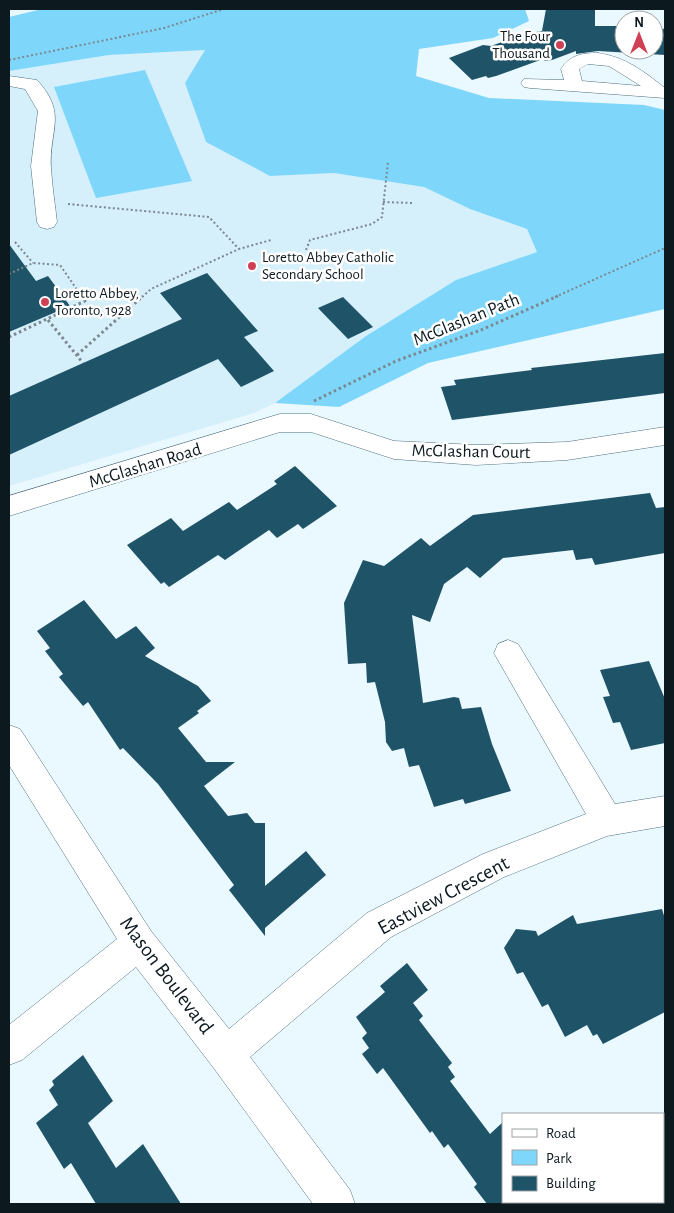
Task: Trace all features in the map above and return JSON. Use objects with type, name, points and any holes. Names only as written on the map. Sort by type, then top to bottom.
[{"type":"street","points":[[576,86],[570,78],[568,70],[571,64],[576,60],[592,58],[606,60],[636,73],[663,93]]},
{"type":"street","points":[[9,81],[31,84],[39,93],[47,111],[40,166],[47,222]]},
{"type":"street","points":[[530,83],[663,93]]},
{"type":"street","name":"McGlashan Court","points":[[280,423],[311,423],[394,450],[476,455],[567,451],[665,436]]},
{"type":"street","name":"McGlashan Road","points":[[9,506],[280,423]]},
{"type":"street","points":[[508,654],[607,821]]},
{"type":"street","name":"Mason Boulevard","points":[[9,739],[139,943],[226,1054],[336,1204]]},
{"type":"street","name":"Eastview Crescent","points":[[226,1054],[379,925],[494,865],[607,821],[665,811]]},
{"type":"street","points":[[9,1047],[139,943]]},
{"type":"path","points":[[9,60],[164,28],[224,9]]},
{"type":"path","points":[[306,250],[310,240],[372,224],[382,217],[388,162]]},
{"type":"path","points":[[45,202],[208,217],[240,249]]},
{"type":"path","points":[[384,202],[412,203]]},
{"type":"path","points":[[77,355],[151,289],[240,249],[271,240]]},
{"type":"path","points":[[15,242],[33,263]]},
{"type":"path","name":"McGlashan Path","points":[[280,423],[315,400],[396,361],[481,330],[665,248]]},
{"type":"path","points":[[9,274],[33,263],[60,265],[85,301],[9,337]]},
{"type":"path","points":[[48,320],[84,363]]},
{"type":"shaded area","name":"Loretto Abbey Catholic Secondary School","points":[[206,50],[185,83],[206,142],[270,176],[334,173],[424,187],[470,209],[527,229],[537,252],[456,280],[366,336],[275,403],[254,413],[9,486],[9,71],[109,55]]},
{"type":"green space","points":[[42,9],[525,9],[529,21],[493,38],[419,49],[416,76],[489,98],[644,105],[665,110],[665,309],[428,363],[339,407],[275,403],[366,336],[456,280],[537,252],[527,229],[470,209],[424,187],[334,173],[270,176],[206,142],[185,83],[205,50],[109,55],[9,71],[9,17]]},
{"type":"green space","points":[[145,70],[192,181],[96,198],[54,87]]},
{"type":"building","name":"The Four Thousand","points":[[546,9],[595,9],[595,26],[614,26],[614,52],[598,51],[576,54],[576,51],[552,60],[545,61],[543,59],[496,76],[488,78],[486,76],[472,80],[449,58],[483,45],[491,46],[524,34],[542,31]]},
{"type":"building","name":"The Four Thousand","points":[[664,29],[665,29],[664,55]]},
{"type":"building","points":[[9,244],[36,281],[48,276],[70,306],[9,332]]},
{"type":"building","points":[[207,273],[258,331],[244,337],[274,371],[241,387],[218,359],[9,455],[9,396],[182,319],[160,293]]},
{"type":"building","points":[[343,297],[373,327],[348,339],[318,308]]},
{"type":"building","points":[[665,353],[665,393],[452,420],[441,387],[456,385],[454,380],[532,370],[531,368]]},
{"type":"building","points":[[295,466],[337,506],[303,529],[298,524],[277,538],[269,530],[225,560],[218,555],[169,587],[164,582],[161,584],[127,545],[171,518],[183,531],[229,502],[237,510],[277,484],[274,481]]},
{"type":"building","points":[[650,493],[656,508],[665,507],[665,553],[595,565],[592,558],[576,560],[573,550],[503,558],[480,578],[467,567],[444,584],[430,622],[412,615],[423,703],[454,697],[459,698],[462,709],[481,707],[492,744],[511,791],[465,804],[463,799],[434,807],[419,765],[409,767],[404,748],[392,751],[386,742],[385,722],[375,682],[367,683],[366,663],[348,664],[344,603],[363,560],[384,566],[421,538],[430,546],[473,515]]},
{"type":"building","points":[[84,600],[116,639],[136,626],[155,648],[145,656],[198,686],[211,701],[197,711],[199,713],[178,728],[206,762],[235,762],[204,786],[228,816],[247,813],[255,823],[265,823],[265,886],[306,851],[326,875],[265,928],[265,936],[229,890],[234,885],[158,784],[123,748],[120,750],[88,702],[83,706],[59,677],[63,674],[45,651],[50,648],[37,631]]},
{"type":"building","points":[[649,661],[665,699],[665,743],[631,750],[620,722],[613,723],[603,697],[610,696],[600,670]]},
{"type":"building","points":[[662,909],[665,919],[665,1012],[603,1044],[597,1034],[593,1036],[587,1025],[565,1037],[548,1004],[542,1007],[523,972],[517,974],[504,948],[516,929],[536,931],[538,936],[573,915],[577,924]]},
{"type":"building","points":[[407,963],[428,990],[413,1003],[423,1016],[419,1020],[452,1063],[448,1067],[455,1077],[450,1081],[490,1134],[502,1123],[503,1204],[487,1204],[474,1187],[477,1184],[448,1144],[444,1148],[432,1131],[430,1133],[383,1068],[377,1074],[362,1054],[369,1048],[362,1038],[367,1033],[356,1017],[385,992],[380,986]]},
{"type":"building","points":[[83,1055],[113,1101],[88,1123],[116,1168],[143,1144],[181,1204],[96,1204],[71,1163],[64,1169],[36,1123],[58,1105],[49,1090],[54,1085],[52,1081]]},
{"type":"place","name":"The Four Thousand","points":[[560,45]]},
{"type":"place","name":"Loretto Abbey Catholic Secondary School","points":[[252,266]]},
{"type":"place","name":"Loretto Abbey, Toronto, 1928","points":[[45,302]]}]
